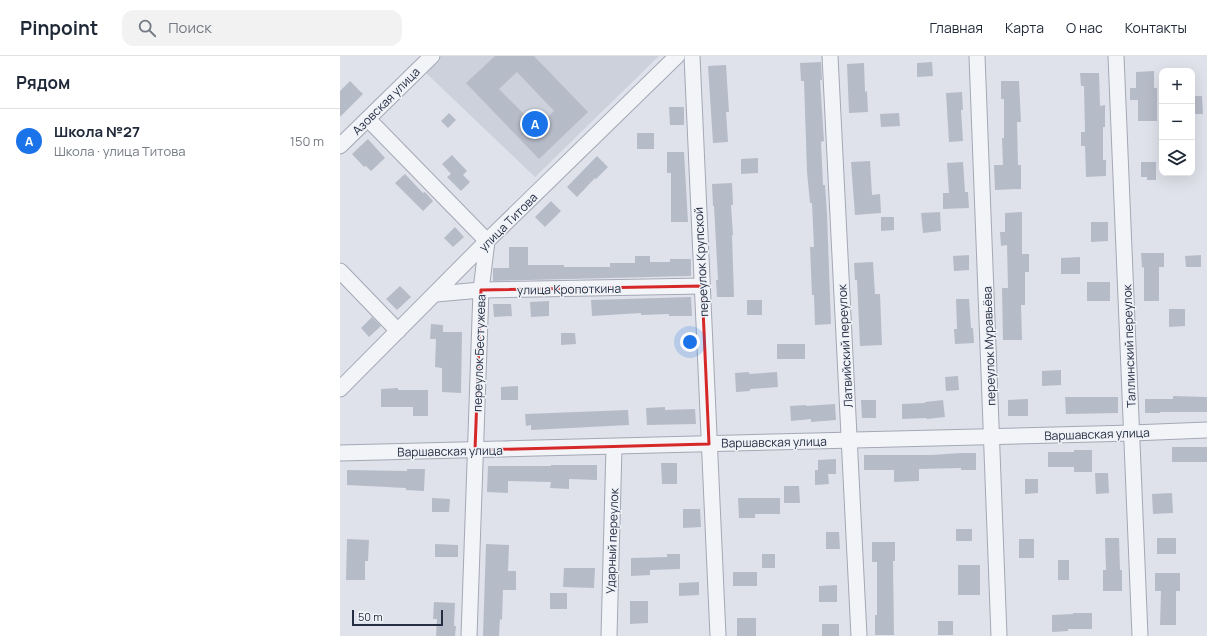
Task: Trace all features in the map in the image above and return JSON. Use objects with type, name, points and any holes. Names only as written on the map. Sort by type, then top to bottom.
[{"type":"street","name":"Азовская улица","points":[[340,146],[432,56]]},
{"type":"street","name":"улица Титова","points":[[340,389],[487,241],[677,56]]},
{"type":"street","name":"переулок Крупской","points":[[692,56],[718,636]]},
{"type":"street","name":"Латвийский переулок","points":[[830,56],[859,636]]},
{"type":"street","name":"переулок Муравьёва","points":[[977,56],[993,436],[999,636]]},
{"type":"street","name":"Таллинский переулок","points":[[1116,56],[1140,636]]},
{"type":"street","points":[[368,119],[487,241]]},
{"type":"street","name":"переулок Бестужева","points":[[469,636],[481,290],[487,241]]},
{"type":"street","points":[[340,271],[398,331]]},
{"type":"street","name":"улица Кропоткина","points":[[436,294],[481,290],[702,286]]},
{"type":"street","name":"Варшавская улица","points":[[340,453],[614,447],[1207,430]]},
{"type":"street","name":"Ударный переулок","points":[[609,636],[614,447]]},
{"type":"highlighted area","points":[[702,286],[709,444],[475,450],[481,290]]},
{"type":"shaded area","points":[[441,56],[659,56],[535,177],[425,72]]},
{"type":"building","points":[[495,56],[534,56],[588,112],[539,159],[466,83]],"holes":[[[517,72],[554,111],[537,127],[499,89]]]},
{"type":"building","points":[[821,62],[822,80],[820,80],[824,141],[821,142],[823,185],[825,185],[827,214],[831,324],[815,325],[810,247],[814,247],[812,203],[810,203],[807,172],[804,81],[801,81],[800,63]]},
{"type":"building","points":[[932,62],[933,76],[917,77],[917,63]]},
{"type":"building","points":[[864,63],[865,92],[867,91],[868,112],[849,113],[847,64]]},
{"type":"building","points":[[726,65],[729,112],[726,112],[728,142],[713,143],[708,66]]},
{"type":"building","points":[[1154,71],[1154,88],[1157,88],[1157,121],[1138,121],[1138,100],[1130,100],[1130,88],[1136,88],[1136,72]]},
{"type":"building","points":[[1080,73],[1099,73],[1100,106],[1105,105],[1103,160],[1106,160],[1106,176],[1086,177],[1085,146],[1081,146],[1081,132],[1085,132],[1084,86],[1081,86]]},
{"type":"building","points":[[350,81],[363,94],[340,117],[340,91]]},
{"type":"building","points":[[1001,81],[1019,81],[1021,122],[1017,122],[1018,165],[1021,165],[1021,189],[995,190],[994,165],[1003,165],[1002,138],[1004,138],[1004,99],[1001,99]]},
{"type":"building","points":[[962,92],[963,110],[961,110],[963,141],[949,142],[946,93]]},
{"type":"building","points":[[1195,96],[1202,96],[1203,114],[1195,114]]},
{"type":"building","points":[[669,107],[684,107],[684,125],[670,125]]},
{"type":"building","points":[[449,113],[456,120],[448,128],[441,121]]},
{"type":"building","points":[[899,113],[900,126],[881,127],[880,114]]},
{"type":"building","points":[[637,133],[654,133],[654,149],[637,149]]},
{"type":"building","points":[[368,139],[385,158],[371,171],[366,166],[364,167],[352,154]]},
{"type":"building","points":[[667,152],[684,152],[688,222],[671,222],[671,173],[667,173]]},
{"type":"building","points":[[452,155],[467,171],[463,175],[470,182],[461,191],[447,177],[451,174],[442,164]]},
{"type":"building","points":[[597,156],[608,167],[577,197],[567,187]]},
{"type":"building","points":[[758,158],[758,173],[741,174],[741,159]]},
{"type":"building","points":[[870,161],[872,195],[880,194],[881,213],[855,215],[851,162]]},
{"type":"building","points":[[963,162],[965,192],[968,192],[969,208],[943,209],[943,193],[949,193],[947,163]]},
{"type":"building","points":[[1141,162],[1156,162],[1156,180],[1147,180],[1147,177],[1141,177]]},
{"type":"building","points":[[405,174],[433,201],[423,211],[395,183]]},
{"type":"building","points":[[732,183],[733,205],[731,205],[734,297],[717,297],[716,280],[718,280],[712,184]]},
{"type":"building","points":[[551,201],[561,211],[545,227],[535,217]]},
{"type":"building","points":[[940,212],[941,231],[923,233],[921,213]]},
{"type":"building","points":[[1022,212],[1022,254],[1029,254],[1029,272],[1025,272],[1025,305],[1021,305],[1022,340],[1003,340],[1002,288],[1008,288],[1007,245],[1001,246],[1000,232],[1005,232],[1005,213]]},
{"type":"building","points":[[881,217],[894,217],[894,230],[881,231]]},
{"type":"building","points":[[1091,222],[1108,222],[1108,241],[1091,242]]},
{"type":"building","points":[[455,227],[464,237],[453,247],[444,238]]},
{"type":"building","points":[[509,247],[528,247],[528,265],[610,267],[610,263],[635,263],[635,256],[650,256],[650,262],[670,262],[670,259],[691,259],[691,276],[493,281],[493,268],[509,268]]},
{"type":"building","points":[[1141,253],[1164,253],[1164,267],[1159,267],[1159,301],[1144,301],[1144,267],[1142,268]]},
{"type":"building","points":[[969,255],[969,270],[954,271],[953,256]]},
{"type":"building","points":[[1201,255],[1201,267],[1186,267],[1185,256]]},
{"type":"building","points":[[1080,257],[1080,274],[1061,274],[1061,258]]},
{"type":"building","points":[[873,262],[875,294],[880,294],[882,345],[860,346],[857,280],[855,280],[854,263]]},
{"type":"building","points":[[1087,282],[1110,282],[1110,301],[1087,301]]},
{"type":"building","points":[[400,286],[411,297],[397,310],[386,299]]},
{"type":"building","points":[[691,297],[692,316],[669,316],[669,314],[641,315],[641,313],[592,316],[591,300]]},
{"type":"building","points":[[956,299],[969,299],[971,328],[973,328],[974,343],[955,344],[954,329],[957,329]]},
{"type":"building","points":[[747,300],[762,300],[762,315],[747,315]]},
{"type":"building","points":[[549,301],[549,316],[531,317],[530,302]]},
{"type":"building","points":[[493,304],[511,304],[512,316],[494,317]]},
{"type":"building","points":[[1169,309],[1185,309],[1185,326],[1169,327]]},
{"type":"building","points":[[372,317],[381,326],[369,337],[361,328]]},
{"type":"building","points":[[431,324],[443,325],[443,332],[462,332],[461,393],[442,392],[442,368],[435,367],[436,339],[430,339]]},
{"type":"building","points":[[561,333],[575,333],[576,344],[561,345]]},
{"type":"building","points":[[777,344],[805,344],[805,359],[777,359]]},
{"type":"building","points":[[1061,370],[1061,385],[1042,386],[1042,371]]},
{"type":"building","points":[[749,372],[749,374],[777,372],[778,387],[750,389],[750,391],[736,392],[735,373]]},
{"type":"building","points":[[958,376],[959,390],[946,391],[945,377]]},
{"type":"building","points":[[518,386],[518,400],[501,400],[501,387]]},
{"type":"building","points":[[398,388],[398,390],[428,390],[428,416],[413,416],[413,407],[381,407],[381,389]]},
{"type":"building","points":[[1173,396],[1207,397],[1207,412],[1145,413],[1145,399],[1173,399]]},
{"type":"building","points":[[1065,397],[1118,397],[1118,413],[1066,414]]},
{"type":"building","points":[[1028,399],[1028,416],[1008,416],[1008,400]]},
{"type":"building","points":[[861,400],[876,400],[876,418],[862,418]]},
{"type":"building","points":[[943,400],[945,417],[902,419],[902,404],[925,403]]},
{"type":"building","points":[[835,404],[836,420],[811,422],[811,419],[791,421],[790,406]]},
{"type":"building","points":[[665,407],[665,410],[695,409],[696,424],[647,425],[646,408]]},
{"type":"building","points":[[628,410],[629,425],[531,430],[531,425],[526,426],[525,414]]},
{"type":"building","points":[[1172,447],[1207,447],[1207,462],[1172,462]]},
{"type":"building","points":[[1074,450],[1092,450],[1092,472],[1074,472],[1074,467],[1048,467],[1048,452],[1074,452]]},
{"type":"building","points":[[976,453],[976,470],[961,470],[961,468],[919,469],[919,481],[894,482],[894,470],[864,470],[864,455],[931,455]]},
{"type":"building","points":[[836,459],[836,474],[828,474],[829,484],[815,485],[815,470],[818,470],[818,460]]},
{"type":"building","points":[[661,463],[677,463],[677,484],[662,484]]},
{"type":"building","points":[[597,465],[597,480],[569,479],[569,489],[550,488],[551,482],[508,481],[508,493],[487,492],[488,466]]},
{"type":"building","points":[[407,469],[425,469],[424,491],[406,490],[406,488],[347,485],[347,470],[407,471]]},
{"type":"building","points":[[1095,473],[1108,473],[1109,493],[1096,494]]},
{"type":"building","points":[[1025,479],[1038,479],[1038,493],[1025,494]]},
{"type":"building","points":[[784,486],[799,486],[800,503],[784,503]]},
{"type":"building","points":[[1172,493],[1173,513],[1153,514],[1152,494]]},
{"type":"building","points":[[432,498],[450,499],[449,512],[432,512]]},
{"type":"building","points":[[738,498],[780,498],[780,514],[755,514],[755,518],[739,518]]},
{"type":"building","points":[[683,509],[700,509],[701,527],[683,528]]},
{"type":"building","points":[[956,529],[972,529],[972,541],[956,541]]},
{"type":"building","points":[[826,532],[839,532],[840,549],[826,549]]},
{"type":"building","points":[[1105,538],[1119,538],[1122,591],[1103,591],[1103,570],[1106,570]]},
{"type":"building","points":[[1157,538],[1176,538],[1176,554],[1157,554]]},
{"type":"building","points":[[347,539],[369,540],[368,561],[365,561],[365,580],[346,580]]},
{"type":"building","points":[[1019,539],[1034,539],[1034,558],[1019,558]]},
{"type":"building","points":[[872,542],[895,542],[895,561],[893,561],[894,635],[875,635],[875,615],[877,615],[877,562],[872,562]]},
{"type":"building","points":[[435,544],[458,545],[458,557],[435,557]]},
{"type":"building","points":[[486,544],[509,545],[508,571],[516,571],[516,590],[503,590],[502,620],[500,619],[499,636],[483,636]]},
{"type":"building","points":[[667,554],[680,554],[680,569],[650,570],[650,575],[631,576],[631,558],[667,557]]},
{"type":"building","points":[[762,554],[775,554],[775,568],[762,568]]},
{"type":"building","points":[[1058,560],[1069,560],[1069,580],[1058,580]]},
{"type":"building","points":[[958,565],[980,565],[980,595],[958,595]]},
{"type":"building","points":[[564,568],[595,568],[594,588],[563,587]]},
{"type":"building","points":[[733,572],[757,572],[757,586],[733,586]]},
{"type":"building","points":[[1155,573],[1180,573],[1180,591],[1176,591],[1176,625],[1160,625],[1161,591],[1155,591]]},
{"type":"building","points":[[699,582],[699,595],[679,596],[679,583]]},
{"type":"building","points":[[837,585],[837,602],[819,602],[819,586]]},
{"type":"building","points":[[550,593],[567,593],[567,609],[550,609]]},
{"type":"building","points":[[630,601],[648,601],[648,623],[630,624]]},
{"type":"building","points":[[434,602],[455,603],[455,636],[436,636],[437,619],[433,619]]},
{"type":"building","points":[[1092,613],[1092,629],[1068,629],[1068,631],[1052,632],[1052,615]]},
{"type":"building","points":[[737,618],[756,618],[756,636],[737,636]]},
{"type":"building","points":[[938,621],[953,621],[953,635],[938,635]]},
{"type":"building","points":[[822,624],[839,624],[839,636],[822,636]]},
{"type":"place","name":"Школа №27","points":[[535,124]]}]
